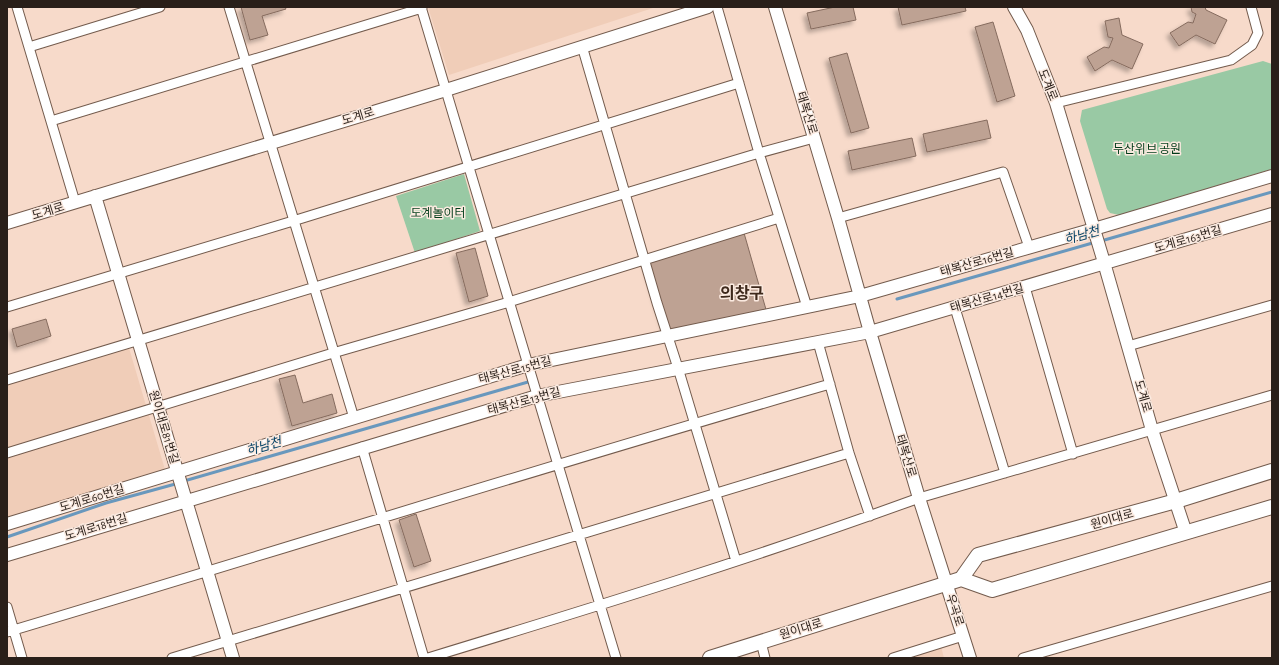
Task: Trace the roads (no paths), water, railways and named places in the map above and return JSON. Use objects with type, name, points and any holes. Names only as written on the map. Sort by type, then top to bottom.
[{"type":"main road","name":"원이대로","points":[[710,658],[961,579],[978,555],[1176,501],[1272,471]]},
{"type":"main road","points":[[961,579],[992,590],[1272,507]]},
{"type":"street","points":[[17,7],[75,202]]},
{"type":"street","points":[[29,47],[160,7]]},
{"type":"street","points":[[229,7],[333,354],[354,418]]},
{"type":"street","name":"도계로","points":[[7,223],[270,142],[446,90],[708,7]]},
{"type":"street","points":[[717,7],[759,153],[807,307]]},
{"type":"street","name":"태복산로","points":[[775,7],[919,498],[946,584]]},
{"type":"street","name":"도계로","points":[[1014,7],[1026,30],[1056,103],[1104,261],[1152,430],[1186,533]]},
{"type":"street","points":[[1056,103],[1231,60],[1252,45],[1258,33],[1250,7]]},
{"type":"street","points":[[51,121],[421,8],[616,658]]},
{"type":"street","points":[[582,46],[657,303],[736,561]]},
{"type":"street","points":[[7,307],[118,275],[739,83]]},
{"type":"street","points":[[7,380],[138,342],[759,153],[814,138]]},
{"type":"street","points":[[838,218],[1003,172],[1029,247]]},
{"type":"street","name":"태복산로16번길","points":[[860,298],[1029,247],[1095,232],[1272,176]]},
{"type":"street","name":"원이대로81번길","points":[[95,196],[233,658]]},
{"type":"street","name":"도계로163번길","points":[[1104,261],[1272,214]]},
{"type":"street","points":[[7,453],[509,302],[780,218]]},
{"type":"street","name":"태복산로14번길","points":[[869,329],[955,308],[1104,261]]},
{"type":"street","points":[[1025,287],[1073,454]]},
{"type":"street","name":"태복산로15번길","points":[[178,474],[528,365],[807,307],[860,298]]},
{"type":"street","points":[[1128,346],[1272,305]]},
{"type":"street","points":[[955,308],[1005,473]]},
{"type":"street","name":"태복산로13번길","points":[[184,496],[362,447],[537,396],[818,342],[869,329]]},
{"type":"street","points":[[818,342],[849,453],[870,516]]},
{"type":"street","points":[[11,631],[558,464],[830,384]]},
{"type":"street","points":[[428,658],[601,606],[870,516],[919,498],[1272,395]]},
{"type":"street","points":[[362,447],[424,658]]},
{"type":"street","points":[[172,658],[849,453]]},
{"type":"street","name":"도계로60번길","points":[[7,524],[178,474]]},
{"type":"street","name":"도계로18번길","points":[[7,555],[184,496]]},
{"type":"street","name":"우곡로","points":[[946,584],[970,658]]},
{"type":"street","points":[[1023,658],[1054,654],[1272,586]]},
{"type":"street","points":[[7,607],[11,631],[22,658]]},
{"type":"street","name":"우곡로","points":[[893,658],[963,636]]},
{"type":"street","points":[[761,642],[765,658]]},
{"type":"waterway","name":"하남천","points":[[1101,241],[1272,192]]},
{"type":"waterway","name":"하남천","points":[[897,299],[1096,242]]},
{"type":"waterway","name":"하남천","points":[[184,481],[528,382]]},
{"type":"waterway","name":"하남천","points":[[7,537],[106,503],[179,483]]},
{"type":"district","name":"의창구","points":[[742,294]]},
{"type":"park label","name":"두산위브 공원","points":[[1147,149]]},
{"type":"park label","name":"도계놀이터","points":[[438,213]]}]
